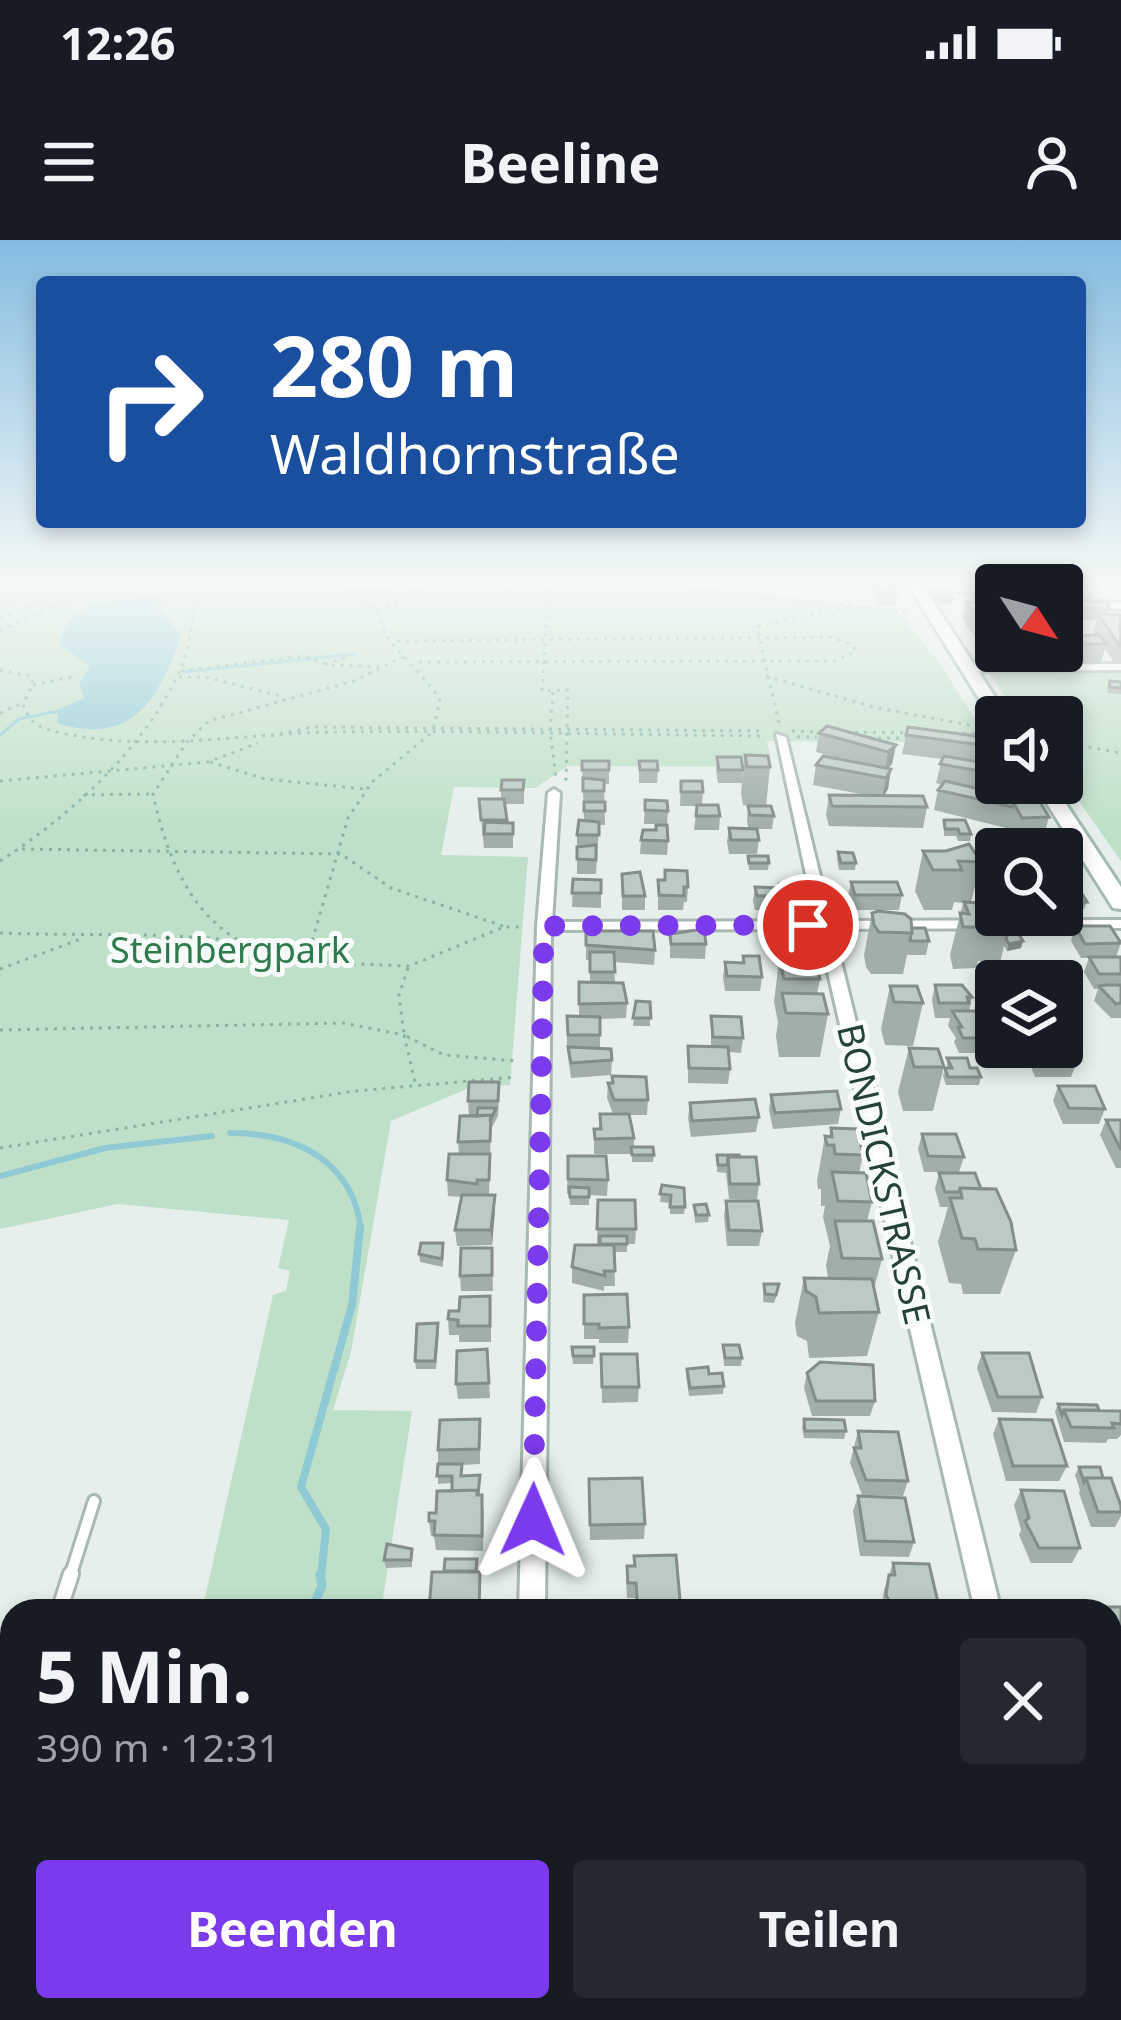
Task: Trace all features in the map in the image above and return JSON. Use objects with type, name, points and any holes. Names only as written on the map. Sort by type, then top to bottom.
[{"type":"main road","points":[[962,663],[978,696]]},
{"type":"main road","points":[[1056,804],[1121,903]]},
{"type":"street","points":[[965,668],[1121,667]]},
{"type":"street","name":"BONDICKSTRASSE","points":[[781,734],[985,1599]]},
{"type":"street","points":[[532,1599],[544,926],[554,793]]},
{"type":"street","points":[[544,926],[1121,924]]},
{"type":"lane","points":[[63,1599],[94,1502]]},
{"type":"path","points":[[0,861],[22,849],[83,795],[133,740],[178,677],[182,663]]},
{"type":"path","points":[[179,671],[240,663]]},
{"type":"path","points":[[231,940],[190,893],[166,854],[153,794],[169,766],[209,722],[354,681],[392,663]]},
{"type":"path","points":[[306,962],[348,818],[368,789],[432,731],[440,700],[413,663]]},
{"type":"path","points":[[544,663],[542,691],[568,690],[566,779],[554,793]]},
{"type":"path","points":[[762,663],[781,734]]},
{"type":"path","points":[[325,664],[385,667]]},
{"type":"path","points":[[0,670],[31,676],[33,685],[23,704],[0,712]]},
{"type":"path","points":[[33,685],[77,676]]},
{"type":"path","points":[[766,676],[873,707],[975,723]]},
{"type":"path","points":[[178,677],[205,677],[284,698]]},
{"type":"path","points":[[554,691],[550,733],[554,793]]},
{"type":"path","points":[[23,704],[28,718],[64,734],[187,742],[262,740]]},
{"type":"path","points":[[0,781],[208,762],[262,740],[314,728],[919,733]]},
{"type":"path","points":[[943,733],[975,728]]},
{"type":"path","points":[[1083,746],[1121,753]]},
{"type":"path","points":[[208,762],[281,782],[368,789]]},
{"type":"path","points":[[83,795],[153,794]]},
{"type":"path","points":[[22,849],[341,854],[391,888],[504,927],[544,926]]},
{"type":"path","points":[[0,933],[88,937],[161,932],[231,940],[282,962],[409,966],[504,927]]},
{"type":"path","points":[[0,969],[88,937]]},
{"type":"path","points":[[409,966],[400,995],[416,1083]]},
{"type":"path","points":[[0,1030],[343,1023],[404,1035],[427,1052],[467,1061],[517,1061]]},
{"type":"path","points":[[0,1148],[416,1083],[515,1077]]},
{"type":"green space","name":"Steinbergpark","points":[[0,663],[939,663],[975,719],[975,743],[767,741],[772,767],[568,766],[535,788],[454,787],[441,855],[528,857],[510,1085],[474,1086],[391,1121],[351,1352],[333,1410],[412,1411],[383,1599],[205,1599],[273,1295],[286,1291],[290,1271],[278,1268],[289,1220],[118,1204],[0,1229]]},
{"type":"green space","points":[[1121,672],[1121,861],[1081,804],[1083,696],[1005,696],[990,674]]},
{"type":"water","points":[[86,663],[170,663],[153,697],[124,722],[83,729],[57,723],[58,714],[50,713],[84,698],[79,684],[90,666]]},
{"type":"building","points":[[827,726],[896,745],[888,752],[819,733]]},
{"type":"building","points":[[908,727],[975,736],[975,744],[906,735]]},
{"type":"building","points":[[745,755],[768,756],[770,767],[747,767]]},
{"type":"building","points":[[823,756],[891,769],[886,778],[816,765]]},
{"type":"building","points":[[944,756],[975,761],[975,770],[940,764]]},
{"type":"building","points":[[717,757],[741,757],[743,770],[719,770]]},
{"type":"building","points":[[582,761],[609,761],[609,770],[582,770]]},
{"type":"building","points":[[639,761],[657,761],[658,770],[640,770]]},
{"type":"building","points":[[583,778],[604,780],[604,791],[583,791]]},
{"type":"building","points":[[502,780],[524,780],[523,790],[501,790]]},
{"type":"building","points":[[681,781],[702,781],[703,792],[681,792]]},
{"type":"building","points":[[945,781],[975,788],[975,798],[938,790]]},
{"type":"building","points":[[829,795],[923,796],[927,807],[832,806]]},
{"type":"building","points":[[479,799],[504,799],[507,820],[481,820]]},
{"type":"building","points":[[645,800],[667,801],[668,811],[645,810]]},
{"type":"building","points":[[584,802],[605,802],[605,811],[584,811]]},
{"type":"building","points":[[1014,804],[1041,804],[1049,817],[1022,818]]},
{"type":"building","points":[[697,805],[718,805],[720,816],[696,816]]},
{"type":"building","points":[[748,806],[771,806],[774,816],[750,815]]},
{"type":"building","points":[[579,820],[599,822],[599,835],[577,835]]},
{"type":"building","points":[[944,820],[965,820],[971,834],[945,829]]},
{"type":"building","points":[[485,822],[513,823],[513,834],[484,834]]},
{"type":"building","points":[[656,825],[667,825],[668,841],[641,840],[643,830],[656,830]]},
{"type":"building","points":[[729,828],[757,829],[759,840],[731,840]]},
{"type":"building","points":[[969,844],[975,862],[958,861],[962,870],[933,870],[923,851]]},
{"type":"building","points":[[596,845],[596,860],[577,859],[577,847]]},
{"type":"building","points":[[838,852],[853,853],[856,863],[841,863]]},
{"type":"building","points":[[748,856],[768,856],[769,863],[749,863]]},
{"type":"building","points":[[665,870],[687,871],[684,896],[659,895],[658,880],[665,880]]},
{"type":"building","points":[[640,872],[645,896],[623,896],[622,874]]},
{"type":"building","points":[[573,879],[601,880],[601,893],[572,893]]},
{"type":"building","points":[[851,882],[897,882],[902,895],[855,895]]},
{"type":"building","points":[[779,884],[792,884],[794,896],[757,896],[755,887],[779,888]]},
{"type":"building","points":[[964,902],[975,903],[975,927],[963,927],[960,913],[969,914]]},
{"type":"building","points":[[777,904],[804,904],[808,920],[780,920]]},
{"type":"building","points":[[872,913],[905,914],[911,919],[912,933],[879,932]]},
{"type":"building","points":[[1083,926],[1110,926],[1121,943],[1085,944]]},
{"type":"building","points":[[912,928],[925,928],[929,941],[910,941]]},
{"type":"building","points":[[704,929],[706,944],[671,944],[670,934]]},
{"type":"building","points":[[586,931],[653,931],[655,950],[586,945]]},
{"type":"building","points":[[1020,936],[1023,941],[1009,944],[1006,939]]},
{"type":"building","points":[[590,952],[614,952],[615,972],[590,972]]},
{"type":"building","points":[[743,956],[759,956],[762,977],[727,976],[725,962],[744,963]]},
{"type":"building","points":[[1089,957],[1121,957],[1121,974],[1099,974]]},
{"type":"building","points":[[780,960],[815,960],[820,979],[784,979]]},
{"type":"building","points":[[579,982],[623,983],[627,1003],[579,1004]]},
{"type":"building","points":[[935,985],[962,985],[972,997],[967,997],[969,1003],[939,1003]]},
{"type":"building","points":[[1121,985],[1121,1003],[1116,1004],[1099,986]]},
{"type":"building","points":[[890,986],[917,986],[923,1003],[894,1002]]},
{"type":"building","points":[[782,993],[823,994],[828,1014],[786,1013]]},
{"type":"building","points":[[636,1001],[650,1002],[651,1018],[633,1018]]},
{"type":"building","points":[[952,1011],[975,1011],[975,1038],[963,1038],[958,1027],[962,1027]]},
{"type":"building","points":[[567,1016],[600,1017],[600,1035],[568,1035]]},
{"type":"building","points":[[711,1016],[741,1017],[743,1038],[713,1037]]},
{"type":"building","points":[[688,1046],[728,1047],[730,1069],[689,1068]]},
{"type":"building","points":[[568,1047],[611,1049],[612,1060],[571,1063]]},
{"type":"building","points":[[909,1048],[938,1049],[944,1067],[914,1067]]},
{"type":"building","points":[[947,1058],[967,1058],[981,1077],[948,1077],[945,1068],[952,1068]]},
{"type":"building","points":[[612,1076],[646,1077],[648,1100],[614,1100],[608,1083],[613,1083]]},
{"type":"building","points":[[469,1082],[499,1082],[498,1101],[468,1101]]},
{"type":"building","points":[[1058,1086],[1095,1086],[1105,1109],[1069,1108]]},
{"type":"building","points":[[837,1091],[841,1109],[775,1113],[771,1095]]},
{"type":"building","points":[[755,1099],[759,1117],[692,1121],[690,1103]]},
{"type":"building","points":[[478,1108],[496,1108],[490,1121],[491,1115],[477,1116]]},
{"type":"building","points":[[600,1114],[629,1114],[634,1138],[595,1139],[594,1129],[601,1129]]},
{"type":"building","points":[[491,1115],[490,1141],[458,1142],[460,1116]]},
{"type":"building","points":[[1106,1120],[1121,1120],[1121,1150]]},
{"type":"building","points":[[831,1128],[858,1129],[863,1155],[835,1154],[825,1136],[832,1137]]},
{"type":"building","points":[[922,1134],[956,1134],[964,1157],[928,1156]]},
{"type":"building","points":[[631,1147],[653,1147],[654,1155],[632,1155]]},
{"type":"building","points":[[449,1154],[490,1154],[489,1180],[477,1180],[477,1184],[447,1180]]},
{"type":"building","points":[[717,1155],[739,1157],[728,1157],[727,1165],[718,1165]]},
{"type":"building","points":[[568,1156],[606,1156],[608,1180],[568,1179]]},
{"type":"building","points":[[728,1157],[756,1157],[759,1184],[730,1184]]},
{"type":"building","points":[[832,1172],[866,1173],[872,1202],[838,1201]]},
{"type":"building","points":[[939,1173],[975,1173],[981,1189],[945,1192]]},
{"type":"building","points":[[662,1185],[684,1188],[685,1207],[670,1207],[671,1195],[660,1194]]},
{"type":"building","points":[[569,1187],[589,1188],[589,1197],[570,1197]]},
{"type":"building","points":[[960,1188],[996,1189],[1011,1222],[1016,1250],[978,1249],[975,1239],[962,1238],[950,1198],[962,1198]]},
{"type":"building","points":[[462,1195],[495,1195],[491,1230],[455,1230]]},
{"type":"building","points":[[598,1200],[635,1200],[636,1229],[597,1229]]},
{"type":"building","points":[[726,1201],[758,1201],[762,1231],[729,1230]]},
{"type":"building","points":[[706,1204],[709,1215],[696,1215],[694,1205]]},
{"type":"building","points":[[835,1221],[873,1221],[882,1259],[842,1258]]},
{"type":"building","points":[[600,1236],[627,1236],[627,1244],[600,1244]]},
{"type":"building","points":[[421,1243],[443,1243],[442,1259],[419,1254]]},
{"type":"building","points":[[575,1245],[614,1245],[615,1271],[604,1271],[605,1276],[572,1267]]},
{"type":"building","points":[[461,1248],[492,1248],[492,1275],[460,1276]]},
{"type":"building","points":[[804,1278],[872,1279],[879,1312],[819,1313]]},
{"type":"building","points":[[764,1284],[779,1284],[776,1295],[765,1294]]},
{"type":"building","points":[[627,1294],[629,1327],[584,1324],[584,1295]]},
{"type":"building","points":[[490,1296],[490,1326],[458,1326],[458,1320],[448,1319],[449,1311],[459,1311],[460,1297]]},
{"type":"building","points":[[438,1323],[435,1361],[415,1361],[417,1324]]},
{"type":"building","points":[[723,1345],[739,1345],[742,1358],[725,1358]]},
{"type":"building","points":[[572,1347],[594,1347],[594,1356],[573,1356]]},
{"type":"building","points":[[487,1349],[489,1383],[456,1384],[457,1351]]},
{"type":"building","points":[[982,1353],[1029,1353],[1042,1397],[998,1397]]},
{"type":"building","points":[[601,1354],[637,1354],[639,1387],[602,1387]]},
{"type":"building","points":[[820,1362],[873,1365],[875,1401],[816,1401],[807,1373]]},
{"type":"building","points":[[708,1367],[709,1374],[722,1373],[724,1386],[690,1388],[687,1369]]},
{"type":"building","points":[[1058,1404],[1097,1405],[1099,1410],[1064,1410],[1062,1415]]},
{"type":"building","points":[[1064,1410],[1121,1411],[1121,1424],[1071,1427]]},
{"type":"building","points":[[480,1419],[479,1449],[438,1450],[440,1420]]},
{"type":"building","points":[[804,1419],[844,1420],[846,1431],[805,1431]]},
{"type":"building","points":[[999,1419],[1052,1420],[1067,1466],[1013,1466]]},
{"type":"building","points":[[858,1431],[898,1432],[908,1481],[866,1480],[854,1448],[861,1448]]},
{"type":"building","points":[[438,1464],[462,1464],[461,1476],[480,1475],[478,1495],[477,1490],[452,1491],[452,1476],[437,1476]]},
{"type":"building","points":[[1079,1467],[1100,1467],[1103,1478],[1084,1482]]},
{"type":"building","points":[[642,1478],[645,1524],[590,1525],[589,1479]]},
{"type":"building","points":[[1086,1478],[1111,1478],[1121,1512],[1098,1512]]},
{"type":"building","points":[[477,1490],[482,1495],[482,1536],[434,1535],[435,1521],[429,1521],[429,1513],[436,1513],[437,1491]]},
{"type":"building","points":[[1021,1490],[1064,1491],[1080,1548],[1039,1548],[1025,1521],[1029,1518]]},
{"type":"building","points":[[858,1496],[905,1498],[914,1542],[865,1541]]},
{"type":"building","points":[[387,1544],[412,1549],[411,1560],[384,1560]]},
{"type":"building","points":[[676,1555],[680,1599],[637,1599],[636,1583],[628,1583],[627,1566],[635,1566],[634,1556]]},
{"type":"building","points":[[445,1559],[477,1559],[476,1571],[444,1571]]},
{"type":"building","points":[[893,1563],[929,1564],[937,1599],[888,1599],[889,1575],[895,1575]]},
{"type":"building","points":[[432,1572],[480,1572],[479,1599],[430,1599]]},
{"type":"waterway","points":[[184,672],[269,663]]},
{"type":"waterway","points":[[0,735],[19,719],[53,712]]},
{"type":"waterway","points":[[230,1133],[277,1138],[317,1155],[346,1185],[361,1230]]},
{"type":"waterway","points":[[0,1176],[105,1148],[212,1136]]},
{"type":"waterway","points":[[321,1577],[326,1529],[301,1487],[352,1305],[360,1227]]},
{"type":"waterway","points":[[316,1599],[322,1586],[320,1574]]},
{"type":"route","points":[[533,1520],[544,926],[808,925]]}]
